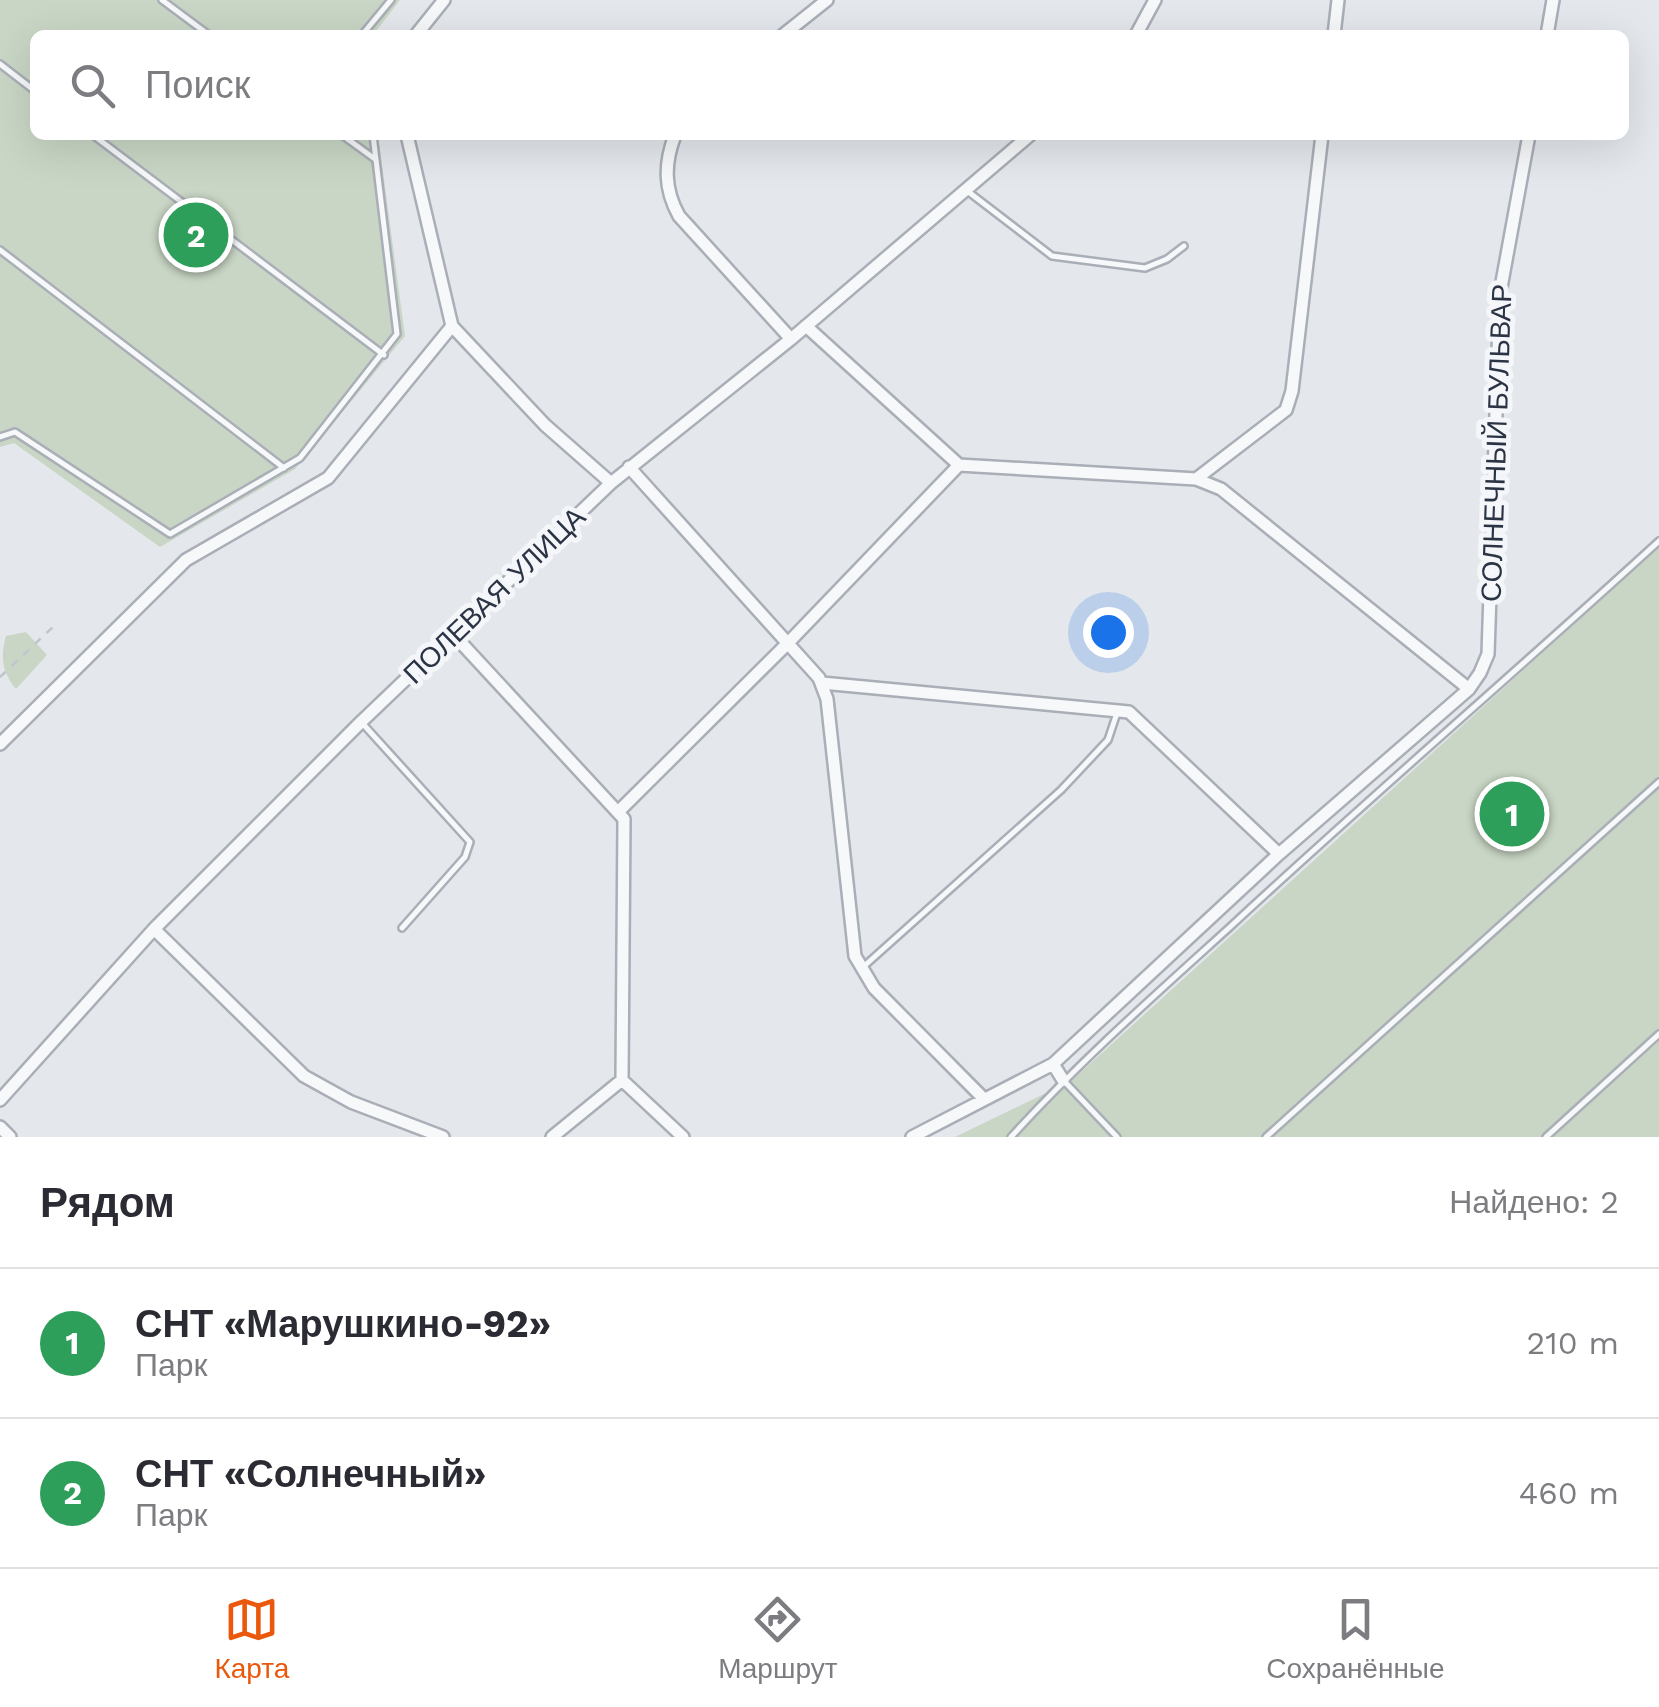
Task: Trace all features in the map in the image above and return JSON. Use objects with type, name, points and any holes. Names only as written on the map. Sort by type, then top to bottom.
[{"type":"street","points":[[419,30],[444,0]]},
{"type":"street","points":[[789,30],[826,0]]},
{"type":"street","points":[[1139,30],[1155,0]]},
{"type":"street","points":[[1335,30],[1338,0]]},
{"type":"street","points":[[1547,30],[1553,0]]},
{"type":"street","points":[[408,140],[452,326],[545,425],[612,483]]},
{"type":"street","points":[[674,140],[666,180],[667,192],[679,216],[790,339]]},
{"type":"street","name":"ПОЛЕВАЯ УЛИЦА","points":[[0,1100],[154,930],[361,722],[612,483],[806,326],[1024,140]]},
{"type":"street","points":[[1196,479],[1286,410],[1292,391],[1321,140]]},
{"type":"street","name":"СОЛНЕЧНЫЙ БУЛЬВАР","points":[[1469,689],[1488,654],[1500,293],[1527,140]]},
{"type":"street","points":[[0,744],[186,560],[328,478],[452,326]]},
{"type":"street","points":[[806,326],[959,465],[1196,479],[1226,492],[1469,689],[1279,854],[1053,1064],[912,1137]]},
{"type":"street","points":[[620,810],[959,465]]},
{"type":"street","points":[[629,468],[822,683],[827,699],[853,948],[860,970],[983,1098]]},
{"type":"street","points":[[454,634],[624,818],[622,1080],[683,1137]]},
{"type":"street","points":[[822,683],[1130,712],[1279,854]]},
{"type":"street","points":[[154,930],[311,1081],[351,1102],[443,1137]]},
{"type":"street","points":[[1053,1064],[1063,1080]]},
{"type":"street","points":[[552,1137],[622,1080]]},
{"type":"street","points":[[0,1127],[10,1137]]},
{"type":"lane","points":[[162,0],[201,30]]},
{"type":"lane","points":[[366,30],[391,0]]},
{"type":"lane","points":[[0,64],[30,87]]},
{"type":"lane","points":[[100,140],[384,355]]},
{"type":"lane","points":[[349,140],[377,161]]},
{"type":"lane","points":[[0,437],[15,432],[170,534],[300,458],[397,334],[374,140]]},
{"type":"lane","points":[[965,189],[1052,256],[1145,268],[1166,260],[1184,246]]},
{"type":"lane","points":[[0,250],[284,468]]},
{"type":"lane","points":[[1011,1137],[1063,1080],[1337,828],[1472,712],[1659,541]]},
{"type":"lane","points":[[860,970],[1061,790],[1108,740],[1117,710]]},
{"type":"lane","points":[[361,722],[470,842],[468,852],[402,928]]},
{"type":"lane","points":[[1266,1137],[1659,782]]},
{"type":"lane","points":[[1546,1137],[1659,1034]]},
{"type":"lane","points":[[1063,1080],[1117,1137]]},
{"type":"path","points":[[0,677],[55,625]]},
{"type":"green space","points":[[0,0],[400,0],[377,30],[30,30],[30,140],[379,140],[405,336],[295,469],[160,547],[14,443],[0,447]]},
{"type":"green space","points":[[1659,547],[1659,1137],[955,1137],[1071,1081]]},
{"type":"green space","points":[[26,632],[47,655],[16,689],[5,670],[4,644],[6,636]]},
{"type":"place","name":"СНТ «Солнечный»","points":[[196,235]]},
{"type":"place","name":"СНТ «Марушкино-92»","points":[[1512,814]]}]
